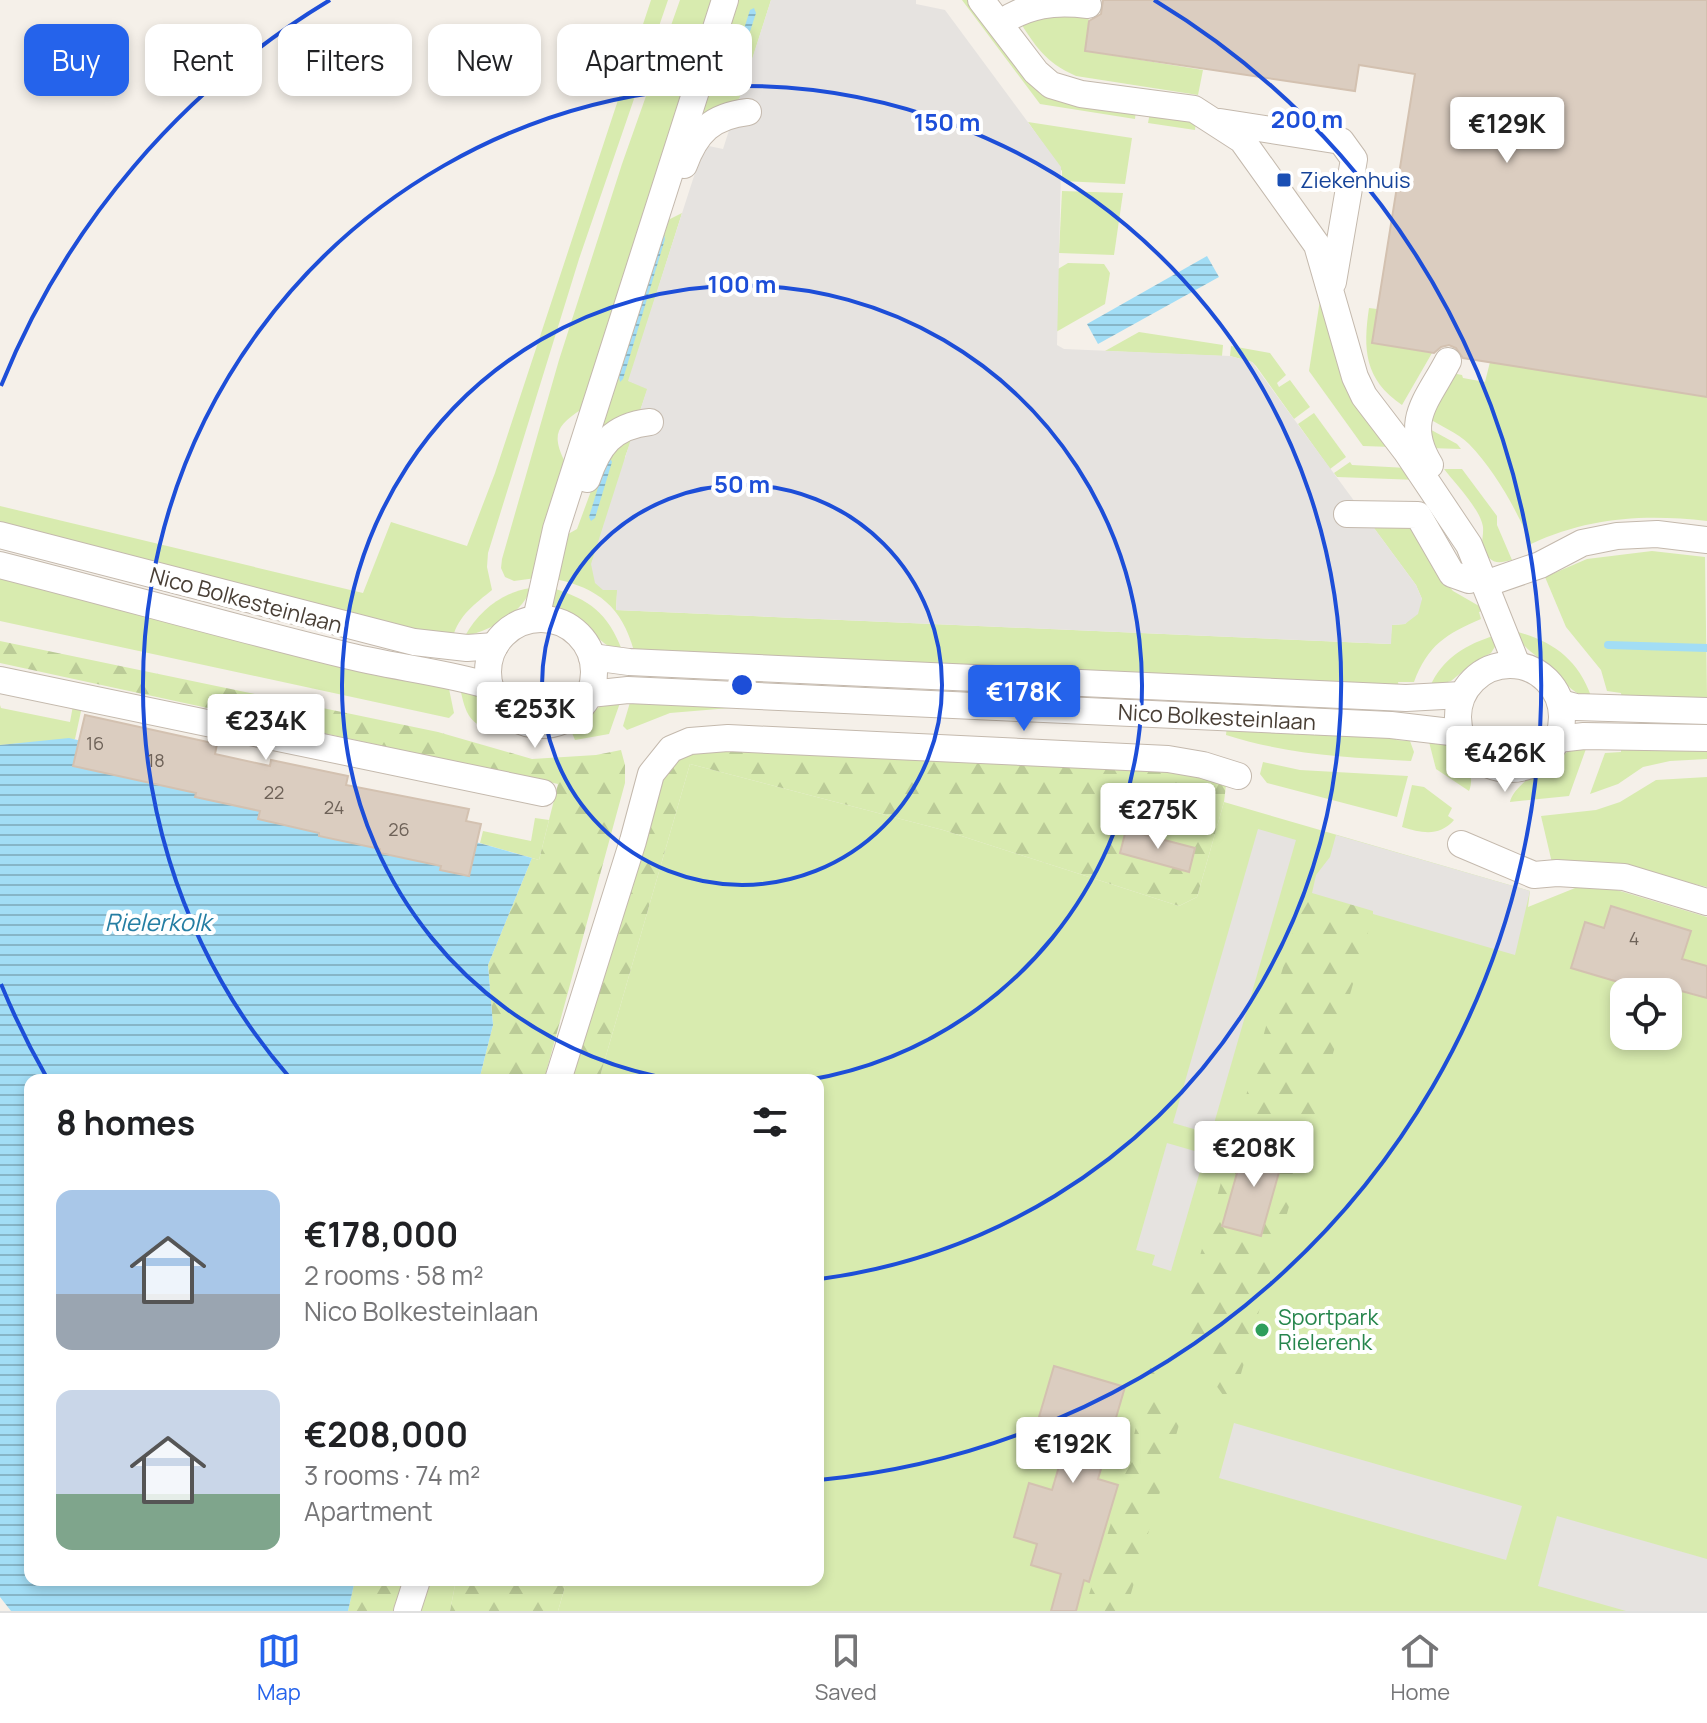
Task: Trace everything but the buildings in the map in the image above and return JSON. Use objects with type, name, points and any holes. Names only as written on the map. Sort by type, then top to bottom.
[{"type":"street","points":[[536,619],[556,529],[725,0]]},
{"type":"street","points":[[981,0],[1036,72],[1051,85],[1081,94],[1194,109],[1242,140],[1317,245],[1355,377],[1364,396],[1402,445],[1469,545]]},
{"type":"street","points":[[1000,23],[1033,6],[1059,1],[1088,5]]},
{"type":"street","points":[[657,208],[671,203],[691,146],[705,126],[748,112]]},
{"type":"street","points":[[1212,121],[1341,141],[1349,152],[1354,159],[1332,289]]},
{"type":"street","points":[[1402,445],[1409,415],[1442,360],[1417,418],[1417,439],[1431,468],[1463,508],[1477,582],[1517,665]]},
{"type":"street","points":[[556,529],[578,507],[594,459],[607,437],[650,422]]},
{"type":"street","points":[[1429,506],[1412,501],[1343,507],[1418,515],[1452,574],[1477,582],[1540,565],[1582,543],[1617,536],[1657,534],[1707,540]]},
{"type":"street","name":"Nico Bolkesteinlaan","points":[[0,535],[414,642],[467,648],[495,646]]},
{"type":"street","name":"Nico Bolkesteinlaan","points":[[0,565],[343,655],[452,675],[490,686]]},
{"type":"street","points":[[536,619],[550,619],[577,632],[592,657],[594,682],[581,707],[568,717],[537,725],[507,713],[490,686],[490,659],[495,646],[512,627],[536,619]]},
{"type":"street","name":"Nico Bolkesteinlaan","points":[[592,657],[629,662],[1406,698],[1462,695]]},
{"type":"street","points":[[1506,664],[1517,665],[1529,668],[1549,682],[1561,703],[1563,715],[1558,739],[1550,751],[1539,761],[1512,769],[1485,763],[1465,745],[1459,733],[1458,707],[1462,695],[1475,677],[1506,664]]},
{"type":"street","points":[[0,680],[543,793]]},
{"type":"street","name":"Nico Bolkesteinlaan","points":[[590,694],[644,691],[1391,725],[1459,733]]},
{"type":"street","points":[[1561,703],[1576,707],[1707,711]]},
{"type":"street","points":[[1558,739],[1584,736],[1707,738]]},
{"type":"street","points":[[560,1074],[651,774],[671,749],[690,741],[728,738],[1168,759],[1203,765],[1238,776]]},
{"type":"street","points":[[1461,844],[1534,875],[1557,873],[1624,877],[1707,902]]},
{"type":"street","points":[[407,1611],[415,1586]]},
{"type":"green space","points":[[651,0],[668,0],[660,24],[643,24]]},
{"type":"green space","points":[[680,0],[712,0],[704,24],[672,24]]},
{"type":"green space","points":[[730,0],[771,0],[752,60],[752,24],[723,24]]},
{"type":"green space","points":[[962,0],[970,0],[1030,76],[1136,110],[1135,119],[1040,104]]},
{"type":"green space","points":[[1029,16],[1089,17],[1085,51],[1203,70],[1198,95],[1076,76],[1056,65],[1036,46],[1018,19]]},
{"type":"green space","points":[[619,96],[635,96],[579,259],[488,553],[487,567],[492,590],[463,616],[453,637],[419,634],[0,526],[0,506],[363,593],[391,522],[467,546],[495,473]]},
{"type":"green space","points":[[646,96],[681,96],[582,409],[566,421],[559,432],[559,446],[566,464],[536,578],[514,581],[505,577],[501,568],[502,559],[559,360]]},
{"type":"green space","points":[[702,96],[741,96],[717,114],[696,115]]},
{"type":"green space","points":[[1150,112],[1196,120],[1195,130],[1148,123]]},
{"type":"green space","points":[[1028,122],[1132,138],[1125,184],[1062,181],[1062,171]]},
{"type":"green space","points":[[1062,191],[1123,193],[1114,255],[1059,253]]},
{"type":"green space","points":[[682,213],[629,381],[648,388],[640,411],[616,425],[593,427],[658,225]]},
{"type":"green space","points":[[1068,263],[1104,264],[1110,273],[1105,304],[1056,332],[1058,269]]},
{"type":"green space","points":[[1320,300],[1392,447],[1363,446],[1309,371]]},
{"type":"green space","points":[[1369,308],[1377,309],[1372,343],[1432,353],[1402,405],[1389,395],[1373,374],[1366,337]]},
{"type":"green space","points":[[1139,332],[1223,345],[1222,356],[1105,351]]},
{"type":"green space","points":[[1231,346],[1270,353],[1286,375],[1277,383],[1279,387],[1290,380],[1310,407],[1294,419],[1252,362],[1230,356]]},
{"type":"green space","points":[[1490,362],[1707,397],[1707,521],[1662,518],[1618,520],[1574,528],[1531,544],[1504,491],[1479,455],[1459,436],[1426,417],[1452,373],[1485,382]]},
{"type":"green space","points":[[1314,413],[1346,457],[1330,469],[1298,424]]},
{"type":"green space","points":[[1424,426],[1457,444],[1461,449],[1429,448]]},
{"type":"green space","points":[[633,436],[625,457],[616,610],[1390,644],[1392,625],[1405,624],[1422,599],[1416,585],[1368,520],[1409,520],[1446,583],[1453,591],[1486,610],[1479,612],[1481,619],[1440,642],[1425,659],[1414,682],[1398,682],[1399,688],[634,651],[623,622],[606,602],[584,588],[555,579],[561,538],[577,529],[604,456]]},
{"type":"green space","points":[[1350,462],[1352,465],[1407,468],[1418,480],[1337,477],[1334,473]]},
{"type":"green space","points":[[1444,469],[1462,469],[1497,516],[1497,525],[1512,560],[1496,562],[1485,553],[1481,520]]},
{"type":"green space","points":[[1652,551],[1705,557],[1707,699],[1622,700],[1621,693],[1607,691],[1601,670],[1566,627],[1545,577],[1587,559]]},
{"type":"green space","points":[[0,573],[448,684],[454,713],[449,718],[0,621]]},
{"type":"green space","points":[[531,588],[521,605],[504,620],[465,636],[492,604],[510,594]]},
{"type":"green space","points":[[552,588],[577,597],[596,609],[610,626],[622,650],[608,645],[574,616],[550,604]]},
{"type":"green space","points":[[1518,632],[1543,641],[1563,654],[1579,672],[1591,696],[1579,694],[1570,688],[1554,670],[1524,646],[1515,634]]},
{"type":"green space","points":[[1496,635],[1496,645],[1491,653],[1451,681],[1430,687],[1449,660],[1475,643]]},
{"type":"green space","points":[[0,641],[438,732],[532,759],[596,755],[621,750],[625,783],[546,1074],[481,1074],[493,1025],[488,965],[532,858],[539,860],[558,784],[0,663]]},
{"type":"green space","points":[[460,688],[478,696],[502,722],[496,732],[474,722],[464,705]]},
{"type":"green space","points":[[631,699],[730,702],[730,708],[670,713],[627,730],[623,726]]},
{"type":"green space","points":[[74,700],[83,702],[75,739],[0,745],[0,705],[1,708],[70,722]]},
{"type":"green space","points":[[621,700],[609,734],[575,740],[570,728],[599,707]]},
{"type":"green space","points":[[1227,725],[1396,732],[1396,740],[1410,741],[1414,752],[1411,761],[1295,751],[1226,735]]},
{"type":"green space","points":[[1428,738],[1446,744],[1461,757],[1470,773],[1469,791],[1436,769]]},
{"type":"green space","points":[[1621,744],[1707,747],[1707,759],[1670,761],[1643,767],[1618,784],[1590,794],[1605,753],[1621,752]]},
{"type":"green space","points":[[1577,746],[1587,746],[1569,796],[1510,802],[1513,794],[1528,779]]},
{"type":"green space","points":[[714,749],[1191,770],[1226,785],[1197,897],[1179,906],[943,830],[690,764],[601,1074],[573,1074],[666,758]]},
{"type":"green space","points":[[1263,762],[1300,770],[1408,776],[1397,817],[1267,783],[1260,774]]},
{"type":"green space","name":"Sportpark Rielerenk","points":[[690,764],[943,830],[1179,906],[1197,897],[1224,802],[1530,891],[1528,907],[1590,882],[1707,917],[1707,1611],[558,1611],[565,1586],[824,1586],[824,1074],[601,1074]]},
{"type":"green space","points":[[1707,777],[1707,887],[1604,863],[1552,863],[1541,816],[1596,810],[1620,802],[1656,780]]},
{"type":"green space","points":[[1412,785],[1424,787],[1452,808],[1448,816],[1454,820],[1442,829],[1430,832],[1402,827]]},
{"type":"green space","points":[[535,818],[549,820],[539,860],[480,843],[483,831],[531,841]]},
{"type":"green space","points":[[1305,891],[1374,911],[1234,1398],[1223,1395],[1178,1332]]},
{"type":"green space","points":[[1150,1366],[1178,1413],[1179,1425],[1126,1611],[1084,1611],[1122,1487]]},
{"type":"green space","points":[[354,1586],[401,1586],[394,1611],[348,1611]]},
{"type":"green space","points":[[422,1586],[455,1586],[450,1611],[415,1611]]},
{"type":"green space","points":[[455,1586],[565,1586],[558,1611],[450,1611]]},
{"type":"shaded area","points":[[771,0],[916,0],[916,4],[945,10],[1061,167],[1057,345],[1064,349],[1230,356],[1252,362],[1416,585],[1422,599],[1418,614],[1405,624],[1392,625],[1391,644],[616,610],[617,590],[603,590],[595,583],[591,564],[647,389],[628,381],[704,145],[723,149],[740,96],[752,96],[752,59]]},
{"type":"shaded area","points":[[1258,829],[1296,840],[1211,1134],[1173,1123]]},
{"type":"shaded area","points":[[1336,835],[1530,891],[1515,955],[1312,893],[1316,875],[1330,857]]},
{"type":"shaded area","points":[[1167,1143],[1205,1154],[1171,1271],[1152,1265],[1155,1255],[1136,1250]]},
{"type":"shaded area","points":[[1234,1423],[1522,1506],[1506,1560],[1219,1478]]},
{"type":"shaded area","points":[[1557,1516],[1707,1559],[1707,1611],[1626,1611],[1538,1586]]},
{"type":"water","points":[[754,8],[756,13],[752,25],[746,24],[750,10]]},
{"type":"water","points":[[664,234],[665,239],[620,382],[619,377]]},
{"type":"water","points":[[1207,256],[1219,277],[1098,344],[1087,324]]},
{"type":"water","points":[[610,458],[612,462],[595,518],[591,521],[589,517],[606,461]]},
{"type":"water","name":"Rielerkolk","points":[[69,738],[310,795],[532,858],[488,965],[493,1025],[481,1074],[24,1074],[24,1586],[354,1586],[348,1611],[11,1611],[0,1597],[0,745]]},
{"type":"waterway","points":[[1608,645],[1707,648]]},
{"type":"place","name":"Ziekenhuis","points":[[1284,180]]},
{"type":"place","name":"Sportpark Rielerenk","points":[[1262,1330]]}]
